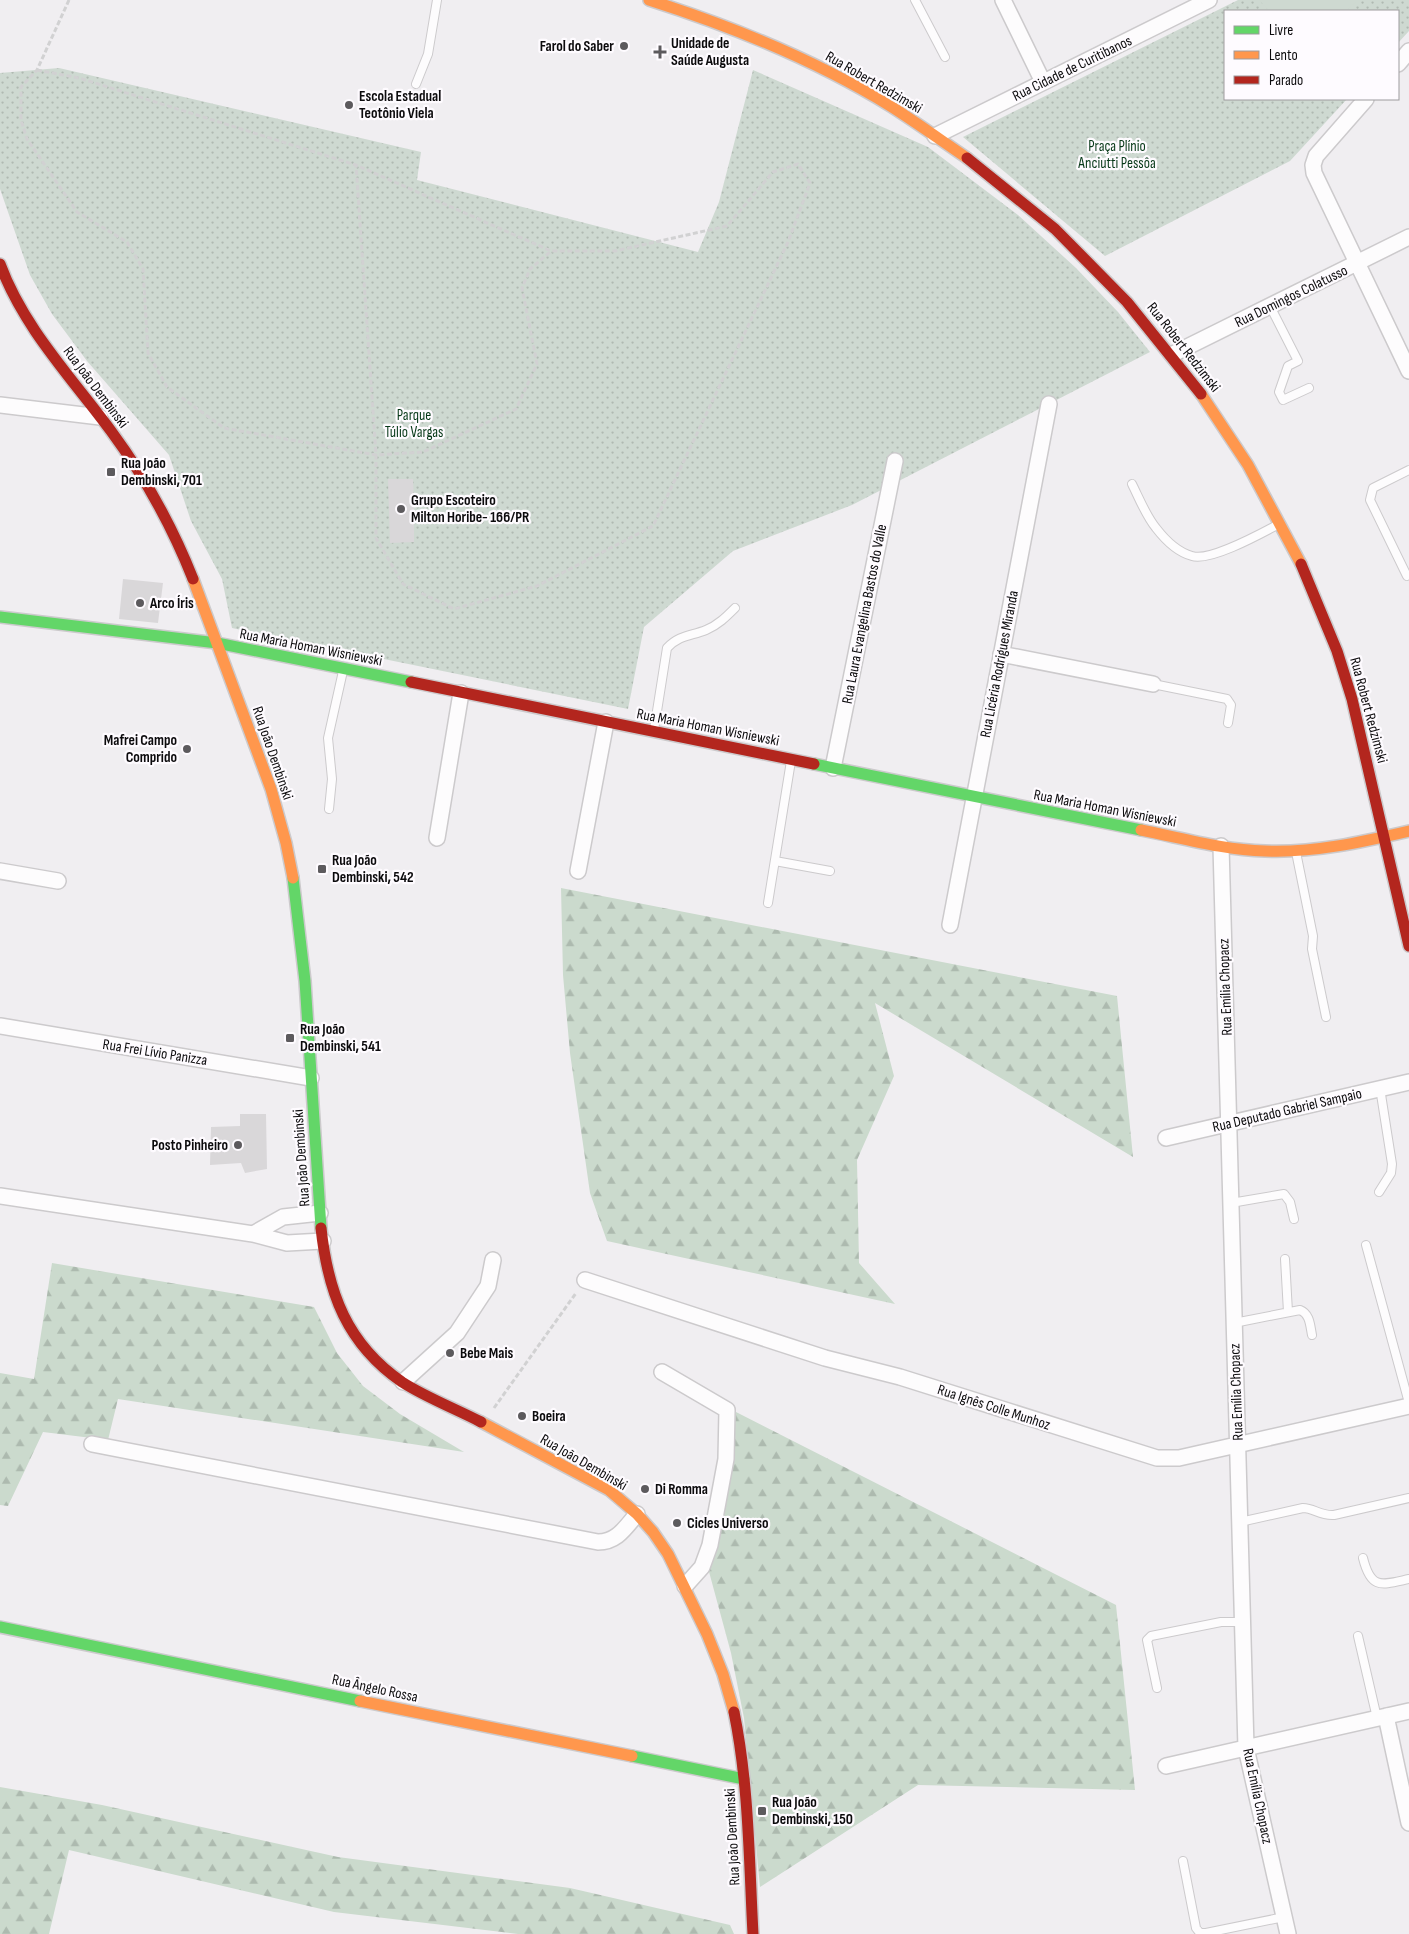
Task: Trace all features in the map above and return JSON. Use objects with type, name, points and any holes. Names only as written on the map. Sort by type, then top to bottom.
[{"type":"street","name":"Rua Robert Redzimski","points":[[649,0],[762,40],[802,58],[855,86],[935,136],[987,173],[1070,243],[1142,316],[1173,354],[1230,434],[1255,474],[1301,563],[1321,610],[1348,682],[1409,946]]},
{"type":"street","points":[[1003,0],[1043,82]]},
{"type":"street","name":"Rua Cidade de Curitibanos","points":[[935,136],[1209,0]]},
{"type":"street","points":[[1399,63],[1409,51]]},
{"type":"street","points":[[1365,100],[1324,145],[1316,156],[1313,165],[1316,181],[1409,371]]},
{"type":"street","name":"Rua Domingos Colatusso","points":[[1173,354],[1409,237]]},
{"type":"street","name":"Rua João Dembinski","points":[[0,264],[13,295],[30,322],[136,466],[154,495],[185,560],[269,784],[285,839],[293,880],[302,951],[320,1213],[326,1268],[333,1295],[343,1318],[359,1342],[380,1364],[403,1382],[592,1480],[624,1501],[653,1532],[668,1554],[707,1634],[726,1683],[738,1730],[744,1779],[753,1934]]},
{"type":"street","name":"Rua Licéria Rodrigues Miranda","points":[[950,925],[1049,404]]},
{"type":"street","points":[[0,405],[100,417]]},
{"type":"street","name":"Rua Laura Evangelina Bastos do Valle","points":[[833,768],[895,461]]},
{"type":"street","name":"Rua Maria Homan Wisniewski","points":[[0,617],[217,643],[1221,846],[1249,850],[1295,850],[1340,846],[1409,831]]},
{"type":"street","points":[[1001,654],[1154,684]]},
{"type":"street","points":[[437,838],[461,692]]},
{"type":"street","points":[[578,871],[606,722]]},
{"type":"street","name":"Rua Emília Chopacz","points":[[1221,846],[1246,1748],[1288,1934]]},
{"type":"street","points":[[0,871],[58,881]]},
{"type":"street","name":"Rua Frei Lívio Panizza","points":[[0,1026],[310,1078]]},
{"type":"street","name":"Rua Deputado Gabriel Sampaio","points":[[1166,1138],[1409,1082]]},
{"type":"street","points":[[0,1196],[253,1234],[287,1244],[323,1241]]},
{"type":"street","points":[[253,1234],[283,1217],[320,1213]]},
{"type":"street","points":[[403,1382],[457,1333],[488,1286],[493,1260]]},
{"type":"street","name":"Rua Ignês Colle Munhoz","points":[[585,1280],[825,1358],[900,1377],[1145,1455],[1167,1459],[1179,1458],[1409,1404]]},
{"type":"street","points":[[662,1372],[727,1410],[725,1473],[707,1558],[702,1567],[685,1586]]},
{"type":"street","points":[[92,1444],[598,1542],[614,1539],[637,1514]]},
{"type":"street","name":"Rua Ângelo Rossa","points":[[0,1627],[744,1779]]},
{"type":"street","points":[[1166,1766],[1409,1711]]},
{"type":"street","points":[[1381,1717],[1409,1823]]},
{"type":"lane","points":[[416,84],[428,54],[437,0]]},
{"type":"lane","points":[[915,0],[945,57]]},
{"type":"lane","points":[[1270,306],[1298,361],[1288,366],[1279,392],[1283,400],[1309,388]]},
{"type":"lane","points":[[1407,576],[1370,500],[1373,488],[1409,470]]},
{"type":"lane","points":[[1132,484],[1155,527],[1173,547],[1194,557],[1213,554],[1255,537],[1280,523]]},
{"type":"lane","points":[[653,732],[667,648],[674,640],[707,630],[723,621],[735,608]]},
{"type":"lane","points":[[328,809],[332,768],[328,750],[328,738],[344,669]]},
{"type":"lane","points":[[1154,684],[1227,699],[1231,705],[1228,723]]},
{"type":"lane","points":[[768,903],[791,759]]},
{"type":"lane","points":[[1295,850],[1313,936],[1312,948],[1326,1017]]},
{"type":"lane","points":[[775,861],[830,871]]},
{"type":"lane","points":[[1379,1192],[1391,1173],[1392,1164],[1380,1088]]},
{"type":"lane","points":[[1231,1203],[1284,1194],[1290,1202],[1294,1219]]},
{"type":"lane","points":[[1366,1244],[1409,1404]]},
{"type":"lane","points":[[1285,1259],[1288,1312]]},
{"type":"lane","points":[[1234,1323],[1300,1310],[1305,1312],[1312,1334]]},
{"type":"lane","points":[[1240,1522],[1303,1508],[1309,1508],[1324,1516],[1334,1515],[1409,1498]]},
{"type":"lane","points":[[1363,1558],[1367,1574],[1375,1582],[1386,1584],[1409,1579]]},
{"type":"lane","points":[[1157,1688],[1147,1640],[1151,1636],[1221,1622],[1243,1622]]},
{"type":"lane","points":[[1358,1636],[1381,1717]]},
{"type":"lane","points":[[1183,1861],[1196,1928],[1200,1933],[1284,1917]]},
{"type":"path","points":[[69,0],[37,70],[21,87],[21,120],[27,139],[77,212],[127,242],[143,269],[148,353],[168,387],[224,428],[376,454],[423,452],[516,409],[537,364],[522,288],[530,270],[552,251]]},
{"type":"path","points":[[37,70],[79,78],[356,165],[552,251],[615,251],[727,226],[773,172],[798,164],[810,183],[788,242],[653,526],[537,586],[454,609],[403,584],[376,538],[376,454],[356,165]]},
{"type":"path","points":[[482,1424],[585,1280]]},
{"type":"green space","name":"Praça Plínio Anciutti Pessôa","points":[[1238,0],[1409,0],[1409,31],[1399,42],[1399,10],[1224,10],[1224,100],[1346,100],[1290,161],[1105,256],[963,137]]},
{"type":"green space","points":[[1259,0],[1358,0],[1347,10],[1268,10]]},
{"type":"green space","name":"Parque Túlio Vargas","points":[[59,68],[421,152],[417,180],[698,252],[719,202],[753,70],[928,147],[1018,215],[1076,268],[1118,312],[1150,352],[852,505],[733,551],[644,627],[628,709],[232,628],[222,579],[191,521],[169,455],[87,361],[52,314],[30,275],[0,189],[0,73]]},
{"type":"green space","points":[[561,888],[1117,996],[1133,1157],[875,1003],[894,1076],[857,1160],[859,1263],[895,1304],[607,1241],[590,1193],[570,1053],[563,975]]},
{"type":"green space","points":[[52,1263],[314,1307],[337,1353],[363,1386],[400,1414],[464,1452],[118,1399],[108,1440],[43,1432],[8,1506],[0,1505],[0,1373],[34,1379]]},
{"type":"green space","points":[[736,1412],[1116,1605],[1135,1790],[918,1785],[760,1887],[744,1718],[731,1653],[708,1568],[732,1462]]},
{"type":"green space","points":[[0,1787],[102,1805],[338,1857],[570,1888],[730,1925],[734,1934],[518,1934],[334,1912],[69,1850],[49,1934],[0,1934]]},
{"type":"building","name":"Grupo Escoteiro Milton Horibe- 166/PR","points":[[388,479],[413,479],[414,542],[390,543]]},
{"type":"building","name":"Arco Íris","points":[[123,579],[163,583],[158,623],[119,619]]},
{"type":"building","name":"Posto Pinheiro","points":[[240,1114],[266,1114],[267,1169],[245,1173],[241,1163],[210,1165],[211,1127],[240,1126]]},
{"type":"traffic: fast","points":[[0,617],[217,643],[411,682]]},
{"type":"traffic: fast","points":[[814,764],[1141,830]]},
{"type":"traffic: fast","points":[[293,878],[305,981],[321,1228]]},
{"type":"traffic: fast","points":[[0,1627],[360,1701]]},
{"type":"traffic: fast","points":[[632,1756],[744,1779]]},
{"type":"traffic: slow","points":[[649,0],[743,33],[834,74],[892,107],[967,158]]},
{"type":"traffic: slow","points":[[1201,394],[1248,465],[1301,564]]},
{"type":"traffic: slow","points":[[193,579],[271,789],[286,843],[293,878]]},
{"type":"traffic: slow","points":[[1141,830],[1203,843],[1265,851],[1302,850],[1338,846],[1409,831]]},
{"type":"traffic: slow","points":[[481,1422],[609,1490],[637,1514],[653,1532],[668,1554],[707,1634],[723,1674],[734,1712]]},
{"type":"traffic: slow","points":[[360,1701],[632,1756]]},
{"type":"traffic: jam","points":[[967,158],[1055,229],[1127,302],[1201,394]]},
{"type":"traffic: jam","points":[[0,264],[21,309],[49,351],[111,431],[146,484],[167,521],[193,579]]},
{"type":"traffic: jam","points":[[1301,564],[1337,651],[1352,699],[1409,946]]},
{"type":"traffic: jam","points":[[411,682],[814,764]]},
{"type":"traffic: jam","points":[[321,1228],[324,1252],[335,1295],[354,1334],[367,1351],[402,1382],[481,1422]]},
{"type":"traffic: jam","points":[[734,1712],[746,1795],[753,1934]]},
{"type":"place","name":"Farol do Saber","points":[[624,46]]},
{"type":"place","name":"Unidade de Saúde Augusta","points":[[660,52]]},
{"type":"place","name":"Escola Estadual Teotônio Viela","points":[[349,105]]},
{"type":"place","name":"Rua João Dembinski, 701","points":[[111,472]]},
{"type":"place","name":"Grupo Escoteiro Milton Horibe- 166/PR","points":[[401,509]]},
{"type":"place","name":"Arco Íris","points":[[140,603]]},
{"type":"place","name":"Mafrei Campo Comprido","points":[[187,749]]},
{"type":"place","name":"Rua João Dembinski, 542","points":[[322,869]]},
{"type":"place","name":"Rua João Dembinski, 541","points":[[290,1038]]},
{"type":"place","name":"Posto Pinheiro","points":[[238,1145]]},
{"type":"place","name":"Bebe Mais","points":[[450,1353]]},
{"type":"place","name":"Boeira","points":[[522,1416]]},
{"type":"place","name":"Di Romma","points":[[645,1489]]},
{"type":"place","name":"Cicles Universo","points":[[677,1523]]},
{"type":"place","name":"Rua João Dembinski, 150","points":[[762,1811]]}]
